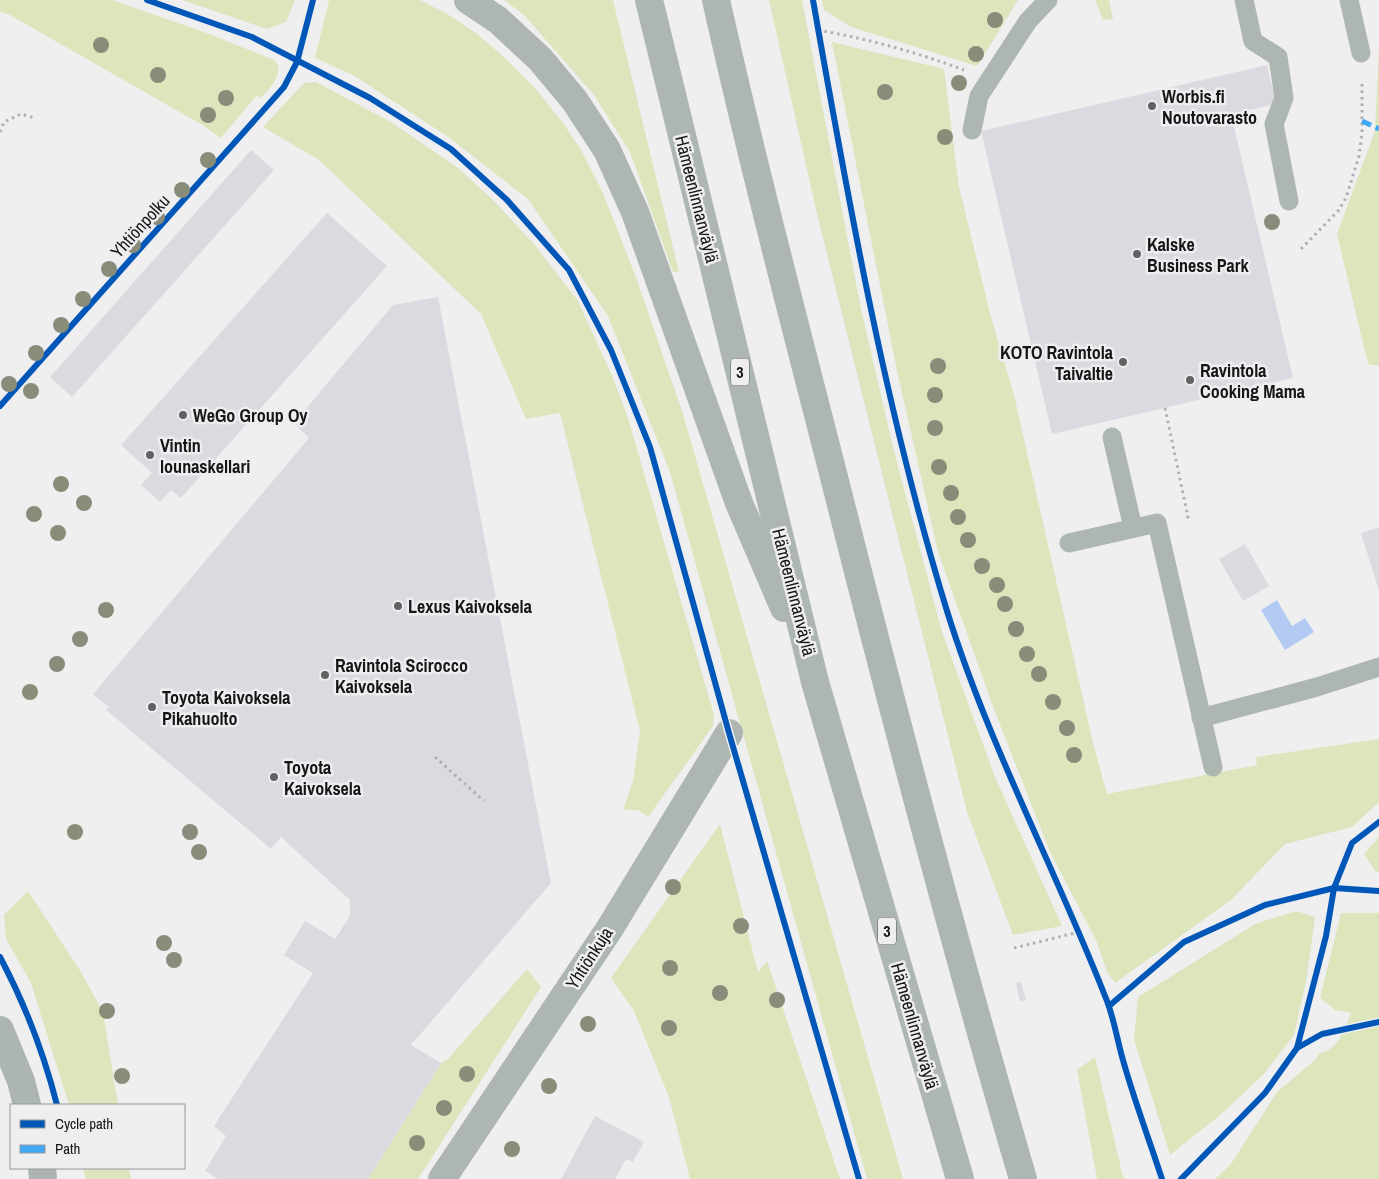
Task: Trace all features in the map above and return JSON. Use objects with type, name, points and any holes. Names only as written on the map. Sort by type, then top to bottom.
[{"type":"main road","points":[[468,0],[498,20],[540,59],[575,101],[607,150],[635,212],[738,503],[815,682]]},
{"type":"main road","name":"Hämeenlinnanväylä","points":[[649,0],[815,682],[960,1179]]},
{"type":"main road","points":[[716,0],[744,125],[902,744],[974,1014],[1023,1179]]},
{"type":"main road","name":"Yhtiönkuja","points":[[442,1179],[610,928],[729,733]]},
{"type":"main road","points":[[0,1030],[21,1081],[27,1104]]},
{"type":"lane","points":[[972,130],[979,96],[1028,21],[1048,0]]},
{"type":"lane","points":[[1244,0],[1252,41],[1278,57],[1284,98],[1274,124],[1290,201]]},
{"type":"lane","points":[[1349,0],[1361,53]]},
{"type":"lane","points":[[1112,437],[1133,528]]},
{"type":"lane","points":[[1069,543],[1157,523],[1213,767]]},
{"type":"lane","points":[[1201,718],[1317,687],[1379,667]]},
{"type":"path","points":[[817,22],[820,40]]},
{"type":"path","points":[[818,30],[861,38],[926,56],[990,80]]},
{"type":"path","points":[[1301,248],[1338,211],[1346,198],[1352,181],[1362,133],[1361,53]]},
{"type":"path","points":[[0,132],[4,122],[21,114],[35,118]]},
{"type":"path","points":[[1165,408],[1183,493]]},
{"type":"path","points":[[435,757],[484,801]]},
{"type":"path","points":[[1075,924],[1083,942]]},
{"type":"path","points":[[1014,948],[1079,932]]},
{"type":"green space","points":[[0,0],[112,0],[204,32],[274,60],[278,65],[277,75],[268,91],[261,98],[257,95],[221,138],[204,126],[8,14],[0,12]]},
{"type":"green space","points":[[182,0],[295,0],[286,22],[267,29]]},
{"type":"green space","points":[[329,0],[420,0],[449,15],[476,33],[505,58],[536,89],[563,123],[580,148],[603,193],[637,280],[683,414],[903,1179],[867,1179],[670,472],[608,316],[528,199],[447,136],[353,75],[315,58]]},
{"type":"green space","points":[[504,0],[613,0],[679,272],[673,272],[630,152],[594,95],[525,16]]},
{"type":"green space","points":[[769,0],[802,0],[861,309],[893,447],[942,632],[995,777],[1062,926],[1013,935],[967,812],[817,214]]},
{"type":"green space","points":[[822,0],[1018,0],[977,66],[851,27],[824,10]]},
{"type":"green space","points":[[1095,0],[1109,0],[1113,19],[1103,20]]},
{"type":"green space","points":[[832,42],[944,69],[959,187],[991,317],[1014,395],[1093,743],[1107,794],[1257,765],[1256,757],[1379,739],[1379,802],[1352,827],[1285,844],[1231,900],[1115,983],[1107,972],[1097,942],[1050,852],[992,704],[938,552],[897,371]]},
{"type":"green space","points":[[1379,47],[1379,366],[1368,364],[1337,234],[1375,131]]},
{"type":"green space","points":[[316,82],[391,122],[457,167],[493,200],[534,244],[578,301],[613,378],[628,418],[714,715],[713,726],[648,817],[638,810],[623,810],[633,781],[640,731],[560,413],[526,419],[481,314],[319,160],[263,127],[304,83]]},
{"type":"green space","points":[[720,824],[758,972],[767,961],[840,1179],[690,1179],[669,1097],[634,1011],[611,978]]},
{"type":"green space","points":[[1379,837],[1379,872],[1376,872],[1364,854]]},
{"type":"green space","points":[[28,891],[81,972],[103,1012],[118,1104],[69,1104],[31,983],[6,939],[4,915]]},
{"type":"green space","points":[[1296,911],[1315,917],[1306,982],[1294,1035],[1263,1075],[1219,1116],[1170,1155],[1134,1039],[1138,997],[1255,924]]},
{"type":"green space","points":[[1341,913],[1379,913],[1379,1179],[1215,1179],[1231,1164],[1277,1092],[1315,1060],[1319,1053],[1331,1048],[1343,1032],[1351,1013],[1335,1010],[1320,998]]},
{"type":"green space","points":[[527,969],[541,987],[418,1179],[368,1179],[441,1063],[448,1059]]},
{"type":"green space","points":[[1095,1057],[1125,1179],[1097,1179],[1077,1070]]},
{"type":"green space","points":[[83,1169],[129,1169],[131,1179],[86,1179]]},
{"type":"water","points":[[1277,600],[1292,626],[1305,618],[1314,632],[1285,650],[1261,610]]},
{"type":"building","name":"Kalske Business Park","points":[[1267,65],[1276,104],[1231,114],[1293,378],[1052,434],[981,131]]},
{"type":"building","points":[[251,150],[274,170],[72,397],[50,377]]},
{"type":"building","points":[[327,213],[387,266],[181,498],[171,490],[160,502],[141,485],[152,473],[121,445]]},
{"type":"building","points":[[438,297],[551,883],[411,1045],[441,1063],[368,1179],[218,1179],[205,1171],[226,1136],[214,1126],[313,973],[284,955],[305,921],[335,939],[350,916],[350,900],[281,837],[271,849],[106,710],[109,707],[93,694],[309,438],[294,423],[393,305]]},
{"type":"building","points":[[1379,527],[1379,591],[1361,533]]},
{"type":"building","points":[[1245,544],[1269,586],[1243,601],[1219,559]]},
{"type":"building","points":[[1021,982],[1026,1000],[1020,1002],[1016,983]]},
{"type":"building","points":[[595,1116],[644,1142],[633,1162],[626,1159],[615,1179],[561,1179]]},
{"type":"marked path","points":[[1362,121],[1379,129]]},
{"type":"cycle path","points":[[147,0],[252,37],[370,98],[451,149],[507,200],[569,270],[611,350],[650,447],[729,733],[859,1179]]},
{"type":"cycle path","name":"Yhtiönpolku","points":[[0,406],[284,87],[297,62],[313,0]]},
{"type":"cycle path","points":[[813,0],[855,231],[887,384],[925,536],[947,611],[964,661],[1003,759],[1107,1001],[1129,1081],[1162,1179]]},
{"type":"cycle path","points":[[1181,1179],[1265,1093],[1297,1048],[1326,936],[1334,888],[1352,843],[1379,822]]},
{"type":"cycle path","points":[[1109,1006],[1184,942],[1265,905],[1334,888],[1379,891]]},
{"type":"cycle path","points":[[0,957],[18,993],[33,1030],[57,1104]]},
{"type":"cycle path","points":[[1297,1048],[1322,1034],[1379,1022]]},
{"type":"place","name":"Worbis.fi Noutovarasto","points":[[1152,106]]},
{"type":"place","name":"Kalske Business Park","points":[[1137,254]]},
{"type":"place","name":"KOTO Ravintola Taivaltie","points":[[1123,362]]},
{"type":"place","name":"Ravintola Cooking Mama","points":[[1190,380]]},
{"type":"place","name":"WeGo Group Oy","points":[[183,415]]},
{"type":"place","name":"Vintin lounaskellari","points":[[150,455]]},
{"type":"place","name":"Lexus Kaivoksela","points":[[398,606]]},
{"type":"place","name":"Ravintola Scirocco Kaivoksela","points":[[325,675]]},
{"type":"place","name":"Toyota Kaivoksela Pikahuolto","points":[[152,707]]},
{"type":"place","name":"Toyota Kaivoksela","points":[[274,777]]}]
